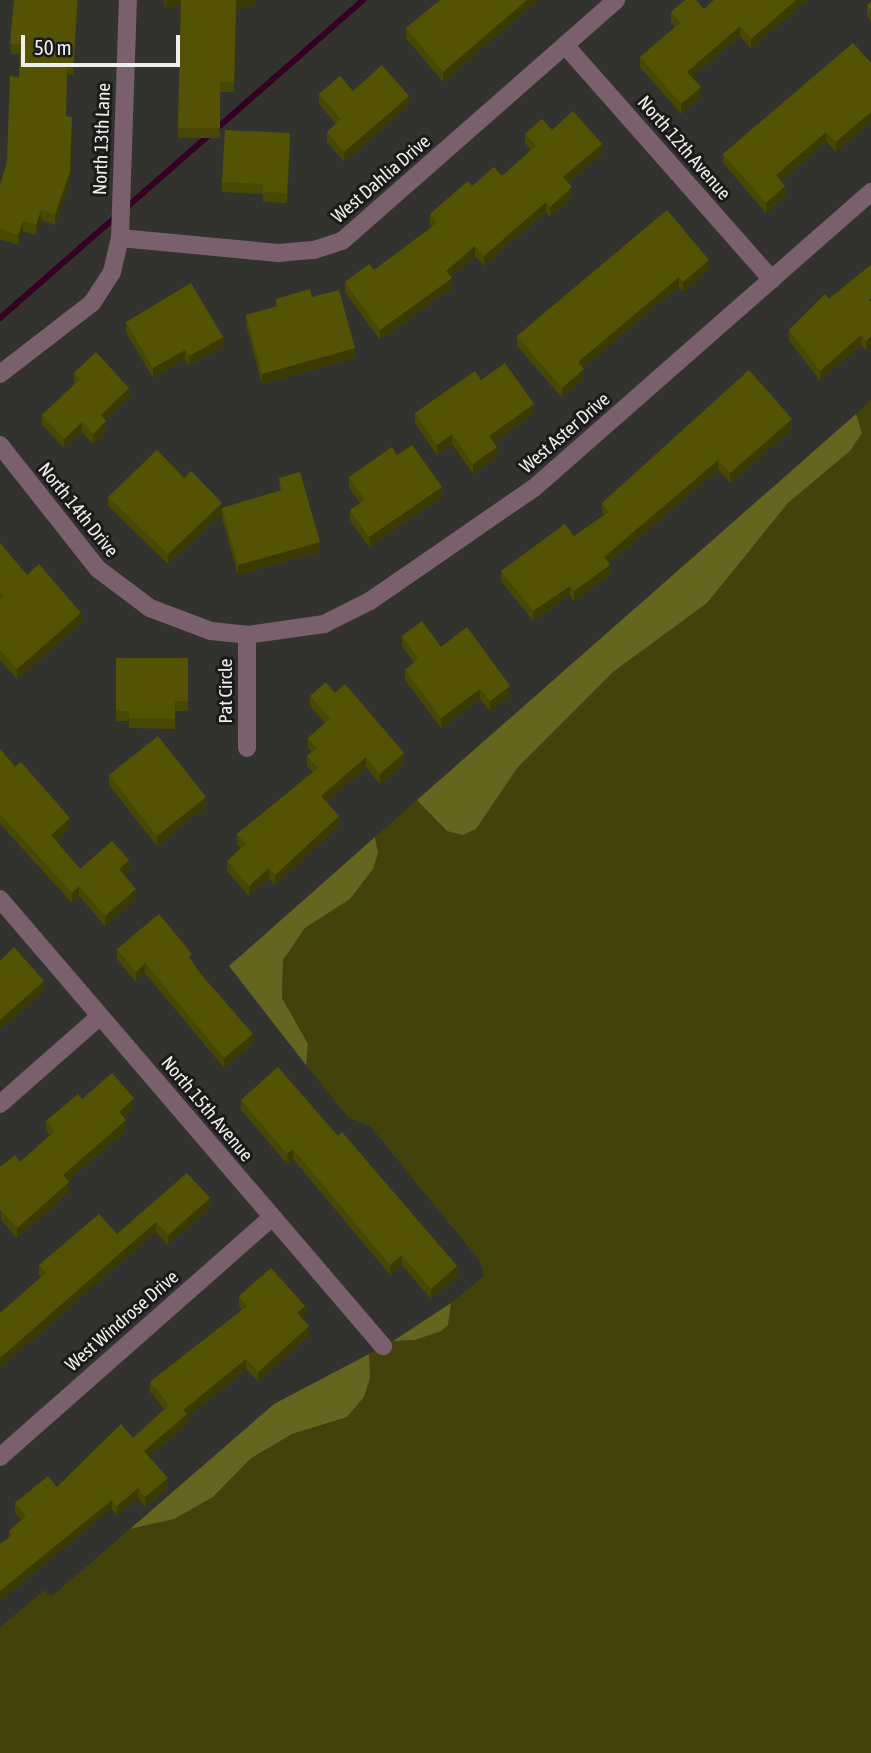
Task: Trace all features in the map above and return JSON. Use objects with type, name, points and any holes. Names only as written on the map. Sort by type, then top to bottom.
[{"type":"street","name":"North 13th Lane","points":[[0,374],[92,303],[112,272],[120,233],[128,0]]},
{"type":"street","name":"West Dahlia Drive","points":[[120,233],[278,253],[314,250],[341,241],[616,0]]},
{"type":"street","name":"North 12th Avenue","points":[[565,45],[772,280]]},
{"type":"street","name":"West Aster Drive","points":[[247,635],[324,624],[416,571],[534,488],[871,192]]},
{"type":"street","name":"North 14th Drive","points":[[0,445],[80,550],[128,595],[182,622],[247,635]]},
{"type":"street","name":"Pat Circle","points":[[247,635],[247,748]]},
{"type":"street","name":"North 15th Avenue","points":[[0,899],[383,1346]]},
{"type":"street","points":[[0,1104],[100,1016]]},
{"type":"street","name":"West Windrose Drive","points":[[0,1457],[272,1217]]},
{"type":"shaded area","points":[[871,400],[871,1753],[0,1753],[0,1627],[45,1590],[51,1597],[130,1529],[174,1519],[213,1497],[250,1459],[292,1434],[347,1417],[364,1397],[370,1378],[369,1354],[393,1341],[415,1340],[448,1325],[451,1303],[484,1276],[480,1261],[370,1126],[348,1117],[306,1065],[308,1044],[282,998],[283,960],[305,928],[350,899],[373,869],[378,853],[375,837],[417,800],[447,831],[476,829],[518,767],[613,672],[707,603],[788,503],[850,451],[862,433],[856,414]]},
{"type":"shaded area","points":[[856,414],[862,433],[850,451],[788,503],[707,603],[613,672],[518,767],[476,829],[463,835],[447,831],[417,800]]},
{"type":"shaded area","points":[[375,837],[378,853],[373,869],[350,899],[305,928],[283,960],[282,998],[308,1044],[306,1065],[229,966]]},
{"type":"shaded area","points":[[451,1303],[448,1325],[441,1331],[415,1340],[393,1341]]},
{"type":"shaded area","points":[[369,1354],[370,1378],[364,1397],[347,1417],[292,1434],[250,1459],[213,1497],[174,1519],[130,1529],[274,1404]]},
{"type":"building","points":[[14,0],[77,0],[73,65],[67,65],[66,116],[72,117],[70,172],[55,215],[41,210],[36,225],[23,221],[18,235],[0,229],[0,185],[7,163],[10,76],[19,77],[21,44],[10,44]]},
{"type":"building","points":[[181,0],[236,0],[234,82],[220,82],[220,128],[178,128]]},
{"type":"building","points":[[440,0],[527,0],[443,72],[406,28]]},
{"type":"building","points":[[685,0],[696,0],[704,9],[714,0],[796,0],[751,39],[740,26],[687,72],[701,87],[681,104],[640,57],[680,23],[671,12]]},
{"type":"building","points":[[853,43],[871,63],[871,112],[836,142],[826,132],[776,175],[785,186],[766,203],[723,154]]},
{"type":"building","points":[[382,65],[409,96],[344,152],[327,132],[341,119],[319,94],[340,76],[353,91]]},
{"type":"building","points":[[573,111],[602,144],[563,177],[572,187],[550,207],[546,202],[484,256],[475,246],[446,271],[452,278],[380,330],[345,282],[369,264],[374,270],[437,223],[430,214],[468,181],[472,186],[494,167],[502,176],[536,146],[525,134],[542,119],[552,130]]},
{"type":"building","points":[[225,130],[290,133],[287,193],[263,192],[263,184],[222,182]]},
{"type":"building","points":[[667,210],[709,260],[683,282],[679,277],[578,362],[584,369],[562,388],[517,336]]},
{"type":"building","points":[[871,265],[871,336],[866,341],[861,335],[820,371],[789,330],[825,294],[829,299]]},
{"type":"building","points":[[191,283],[223,337],[189,356],[185,350],[153,368],[126,322]]},
{"type":"building","points":[[310,289],[312,297],[339,290],[355,348],[262,374],[246,315],[278,306],[276,299]]},
{"type":"building","points":[[96,352],[129,388],[101,415],[106,421],[93,434],[82,422],[64,439],[42,415],[80,379],[74,373]]},
{"type":"building","points":[[505,363],[534,404],[489,436],[497,447],[473,464],[452,434],[437,445],[415,413],[475,371],[481,380]]},
{"type":"building","points":[[749,370],[792,419],[730,473],[718,460],[604,557],[610,565],[574,591],[570,586],[533,611],[501,571],[565,524],[574,536],[609,512],[602,503]]},
{"type":"building","points":[[412,445],[442,487],[369,537],[350,510],[365,500],[349,477],[392,447],[397,455]]},
{"type":"building","points":[[157,450],[184,478],[191,471],[222,503],[168,554],[108,497]]},
{"type":"building","points":[[300,472],[320,542],[238,565],[222,508],[282,490],[279,478]]},
{"type":"building","points":[[0,543],[27,575],[39,564],[81,613],[17,669],[0,650],[0,598],[3,596],[0,592]]},
{"type":"building","points":[[422,621],[441,647],[467,627],[510,686],[490,701],[480,689],[441,718],[405,670],[418,659],[402,636]]},
{"type":"building","points":[[116,658],[188,658],[188,701],[175,701],[175,719],[129,718],[129,711],[116,711]]},
{"type":"building","points":[[326,682],[335,693],[345,684],[404,753],[380,774],[366,757],[321,796],[339,816],[275,875],[269,868],[249,886],[227,861],[246,844],[237,834],[318,768],[307,756],[317,748],[308,738],[330,719],[310,696]]},
{"type":"building","points":[[158,736],[206,797],[157,836],[109,775]]},
{"type":"building","points":[[0,749],[15,767],[21,762],[70,818],[51,835],[80,869],[112,841],[129,860],[119,869],[136,889],[105,916],[79,886],[72,893],[0,814]]},
{"type":"building","points":[[159,914],[192,954],[189,957],[199,972],[253,1034],[224,1058],[145,963],[136,972],[117,949]]},
{"type":"building","points":[[14,947],[44,981],[0,1020],[0,961]]},
{"type":"building","points":[[278,1067],[338,1136],[342,1132],[457,1266],[431,1289],[402,1255],[390,1265],[293,1149],[287,1154],[241,1100]]},
{"type":"building","points":[[112,1073],[134,1098],[119,1112],[126,1120],[63,1175],[69,1182],[17,1228],[0,1211],[0,1167],[15,1155],[20,1162],[55,1131],[46,1121],[78,1094],[82,1099]]},
{"type":"building","points":[[187,1173],[210,1198],[168,1235],[156,1222],[0,1358],[0,1313],[46,1273],[39,1265],[99,1214],[117,1234]]},
{"type":"building","points":[[271,1268],[305,1306],[297,1313],[309,1326],[258,1372],[246,1359],[183,1410],[187,1414],[144,1451],[168,1478],[145,1497],[138,1488],[117,1506],[112,1500],[0,1591],[0,1544],[12,1535],[9,1531],[26,1516],[15,1503],[48,1476],[57,1487],[121,1424],[133,1438],[169,1405],[150,1382],[247,1306],[239,1296]]},
{"type":"waterway","points":[[0,318],[363,0]]}]
